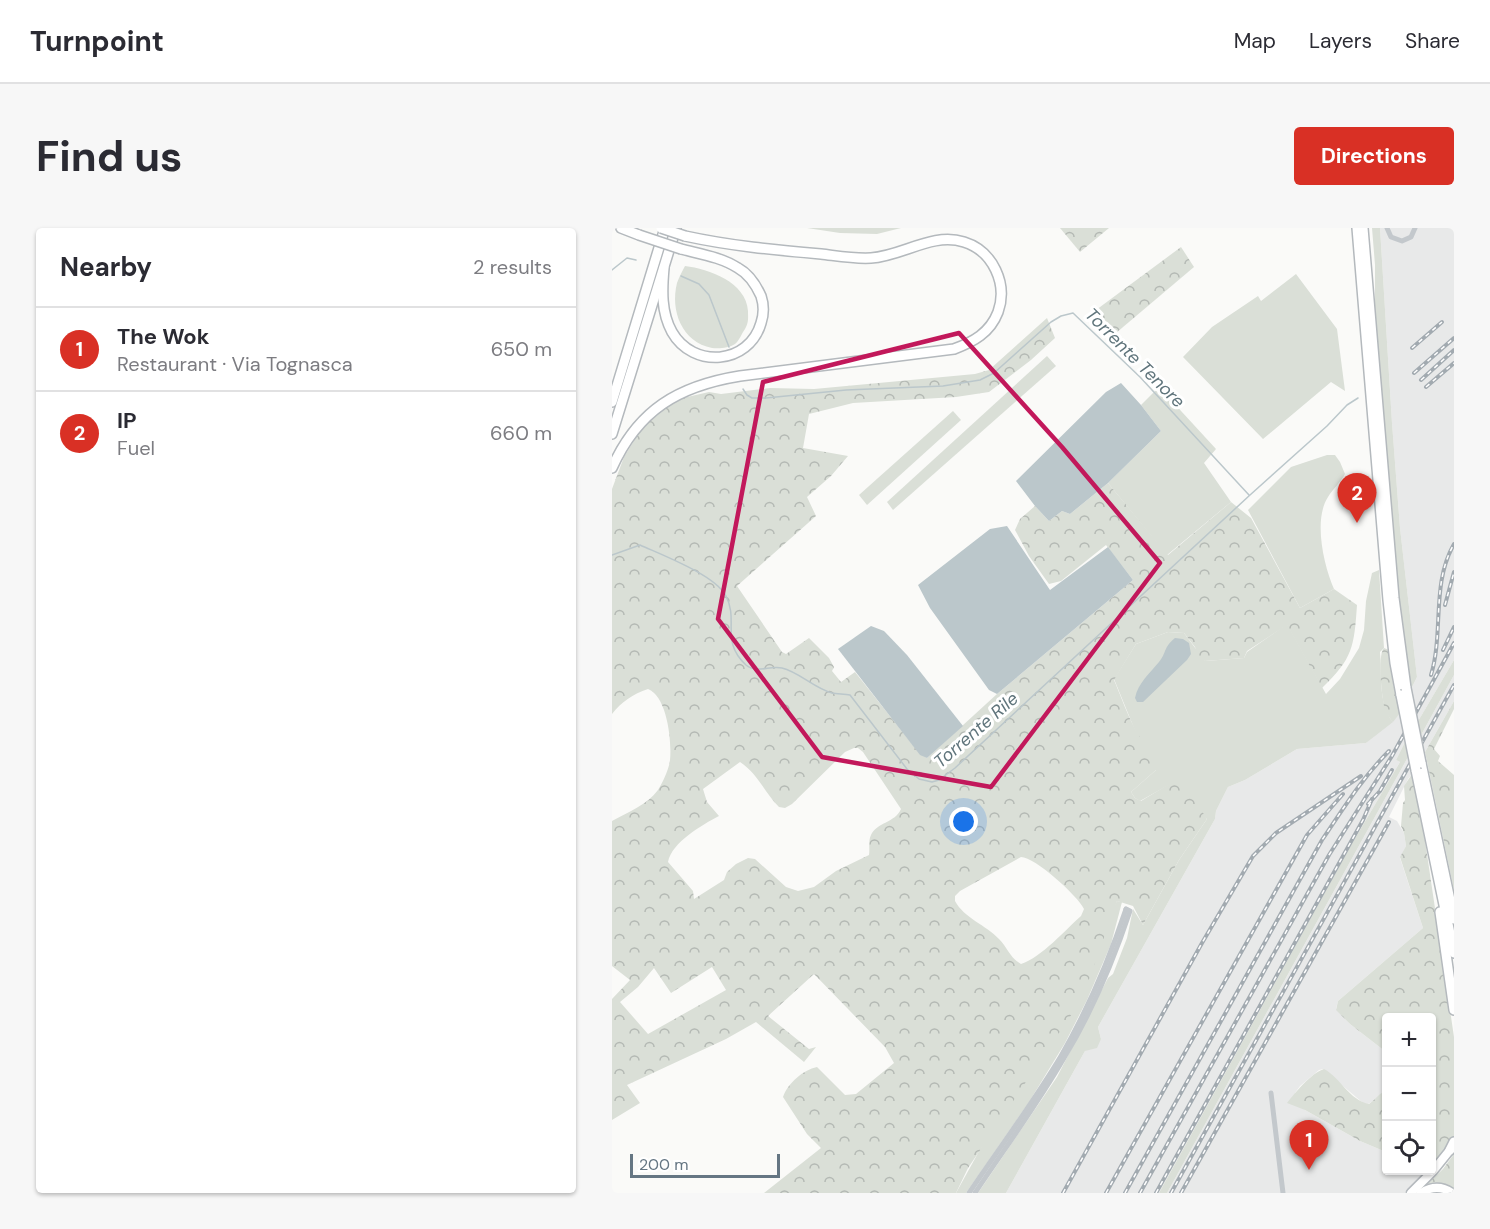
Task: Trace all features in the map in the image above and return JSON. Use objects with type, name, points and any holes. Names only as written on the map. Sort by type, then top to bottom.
[{"type":"highway","points":[[621,228],[740,268],[749,277],[763,301],[759,328],[752,342],[734,355],[722,357],[699,355],[678,341],[667,320],[662,290],[664,268]]},
{"type":"highway","points":[[612,402],[663,228],[685,236],[760,249],[849,257],[883,257],[946,239],[970,244],[979,249],[991,262],[999,280],[1000,306],[994,321],[977,338],[954,349],[940,352],[740,376],[698,385],[670,398],[647,416],[626,442],[612,468]]},
{"type":"highway","points":[[612,434],[676,228]]},
{"type":"highway","points":[[1351,228],[1353,258],[1366,305]]},
{"type":"highway","points":[[1357,228],[1403,691],[1437,855],[1454,953]]},
{"type":"highway","points":[[1364,228],[1366,305]]},
{"type":"highway","points":[[1366,305],[1372,256],[1369,228]]},
{"type":"highway","points":[[1437,855],[1454,902]]},
{"type":"highway","points":[[1437,855],[1454,919]]},
{"type":"highway","points":[[1437,855],[1438,899],[1454,1010]]},
{"type":"main road","points":[[1412,1193],[1453,1146]]},
{"type":"main road","points":[[1421,1193],[1437,1187],[1452,1193]]},
{"type":"street","points":[[1387,228],[1391,237],[1402,241],[1411,237],[1415,228]]},
{"type":"street","points":[[969,1193],[1061,1055],[1093,994],[1116,941],[1126,909],[1130,911],[1097,995],[1074,1041],[1049,1084],[975,1193]]},
{"type":"street","points":[[1271,1093],[1283,1193]]},
{"type":"highlighted area","points":[[959,333],[1062,447],[1160,563],[991,787],[822,757],[718,619],[763,382]]},
{"type":"shaded area","points":[[1380,228],[1454,228],[1454,660],[1417,723],[1410,691],[1417,677],[1400,528]]},
{"type":"shaded area","points":[[1121,383],[1161,431],[1108,483],[1070,514],[1062,511],[1049,521],[1016,481],[1106,392]]},
{"type":"shaded area","points":[[1007,526],[1050,590],[1108,547],[1133,580],[997,694],[989,690],[930,608],[918,585],[990,529]]},
{"type":"shaded area","points":[[871,626],[884,631],[907,655],[963,726],[927,758],[920,755],[838,649]]},
{"type":"shaded area","points":[[1175,638],[1189,643],[1191,654],[1143,702],[1137,702],[1135,698],[1139,688]]},
{"type":"shaded area","points":[[1454,675],[1454,701],[1425,752],[1420,737]]},
{"type":"shaded area","points":[[1400,713],[1405,742],[1396,760],[1400,762],[1350,847],[1159,1193],[1006,1193],[1085,1051],[1101,1039],[1098,1027],[1215,819],[1216,811],[1228,787],[1245,780],[1297,749],[1366,743]]},
{"type":"shaded area","points":[[1408,757],[1412,774],[1389,817],[1397,821],[1404,833],[1406,846],[1400,858],[1423,928],[1338,1001],[1336,1009],[1350,1024],[1382,1049],[1382,1093],[1368,1104],[1363,1103],[1323,1069],[1300,1086],[1295,1093],[1305,1110],[1360,1141],[1382,1150],[1382,1175],[1423,1175],[1405,1193],[1167,1193]]},
{"type":"green space","points":[[807,228],[901,228],[877,234],[840,233]]},
{"type":"green space","points":[[1060,228],[1109,228],[1080,252]]},
{"type":"green space","points":[[1372,228],[1380,228],[1400,528],[1417,677],[1410,691],[1399,620],[1375,320]]},
{"type":"green space","points":[[1181,247],[1194,267],[1116,333],[1096,310]]},
{"type":"green space","points":[[685,266],[715,274],[741,292],[746,301],[748,320],[735,344],[724,348],[712,348],[702,345],[686,332],[675,304],[677,283]]},
{"type":"green space","points":[[1296,274],[1337,329],[1345,391],[1331,382],[1263,439],[1183,357],[1212,327],[1258,296],[1261,301]]},
{"type":"green space","points":[[1047,318],[1055,338],[1031,360],[989,392],[956,397],[853,403],[809,414],[803,448],[848,456],[831,476],[807,497],[816,516],[737,586],[782,652],[786,654],[809,638],[829,658],[834,667],[832,671],[841,682],[855,672],[920,754],[927,758],[997,694],[1133,580],[1106,545],[1061,581],[1049,584],[1029,556],[1015,530],[1020,519],[1035,506],[1049,521],[1062,511],[1070,514],[1108,483],[1168,555],[1231,502],[1251,518],[1300,608],[1334,589],[1357,605],[1353,642],[1346,660],[1322,688],[1287,625],[1247,651],[1244,658],[1205,661],[1199,659],[1195,647],[1184,633],[1168,632],[1136,644],[1114,680],[1138,733],[1151,752],[1160,760],[1156,770],[1131,792],[1141,801],[1174,781],[1194,799],[1207,819],[1179,860],[1143,925],[1133,906],[1117,901],[1082,999],[968,1168],[956,1193],[764,1193],[821,1148],[807,1134],[783,1097],[792,1082],[806,1071],[817,1067],[845,1095],[856,1094],[894,1063],[885,1047],[814,974],[768,1016],[809,1049],[816,1047],[804,1062],[756,1022],[726,1039],[627,1085],[640,1103],[612,1120],[612,999],[630,980],[612,966],[612,821],[643,804],[654,795],[664,779],[670,752],[669,731],[664,710],[660,700],[648,689],[628,699],[612,714],[612,489],[624,457],[646,421],[674,400],[709,392],[721,394],[770,388],[814,389],[975,374],[989,370]],"holes":[[[854,748],[863,752],[901,809],[895,817],[877,827],[871,835],[869,855],[836,871],[814,887],[798,891],[786,887],[755,859],[748,858],[727,872],[724,880],[694,899],[693,891],[668,862],[681,841],[719,816],[707,802],[703,789],[740,762],[752,772],[774,802],[779,807],[785,808],[792,804],[845,752]],[[1021,857],[1036,863],[1056,878],[1074,895],[1084,909],[1081,916],[1053,943],[1037,956],[1021,964],[1014,959],[994,934],[969,917],[959,907],[955,896]],[[712,967],[726,990],[648,1034],[620,1002],[638,987],[654,968],[671,993]]]},
{"type":"green space","points":[[1047,356],[1056,366],[893,510],[887,502]]},
{"type":"green space","points":[[1159,387],[1216,449],[1204,463],[1231,502],[1167,555],[1108,483],[1161,431],[1141,405]]},
{"type":"green space","points":[[953,411],[961,420],[867,505],[859,495]]},
{"type":"green space","points":[[1327,455],[1335,455],[1345,474],[1328,497],[1321,518],[1324,556],[1334,589],[1300,608],[1248,510],[1291,467]]},
{"type":"green space","points":[[1379,570],[1384,648],[1380,652],[1382,689],[1385,707],[1393,722],[1366,743],[1297,749],[1245,780],[1228,787],[1216,811],[1215,819],[1098,1027],[1101,1039],[1097,1048],[1085,1051],[1006,1193],[978,1193],[1057,1077],[1108,978],[1113,974],[1127,938],[1133,909],[1143,925],[1179,860],[1207,819],[1174,782],[1140,801],[1131,792],[1156,770],[1134,728],[1114,679],[1136,644],[1168,632],[1184,633],[1205,661],[1244,658],[1247,652],[1287,624],[1326,694],[1340,679],[1359,648],[1364,630],[1366,601],[1372,573]]},
{"type":"green space","points":[[1384,648],[1389,650],[1400,713],[1393,722],[1385,710],[1383,697],[1380,668]]},
{"type":"green space","points":[[1454,660],[1454,675],[1420,737],[1417,723]]},
{"type":"green space","points":[[1454,701],[1454,709],[1434,749],[1440,756],[1438,761],[1454,775],[1454,890],[1425,752]]},
{"type":"green space","points":[[1405,742],[1408,757],[1167,1193],[1159,1193],[1350,847],[1400,762],[1396,760]]},
{"type":"green space","points":[[1412,774],[1423,827],[1454,1037],[1454,1137],[1436,1161],[1436,1013],[1382,1013],[1382,1049],[1336,1010],[1338,1001],[1423,928],[1400,857],[1406,846],[1401,826],[1405,800],[1404,786]]},
{"type":"green space","points":[[1117,901],[1122,902],[1111,944],[1087,1000],[1065,1043],[1029,1102],[966,1193],[956,1193]]},
{"type":"green space","points":[[1324,1069],[1330,1073],[1350,1094],[1362,1102],[1369,1104],[1382,1093],[1382,1150],[1287,1103],[1319,1071]]},
{"type":"green space","points":[[1454,1154],[1454,1191],[1443,1184],[1426,1185],[1443,1169]]},
{"type":"waterway","name":"Torrente Tenore","points":[[612,270],[627,258],[636,260]]},
{"type":"waterway","name":"Torrente Tenore","points":[[681,276],[699,284],[709,295],[729,347]]},
{"type":"waterway","name":"Torrente Tenore","points":[[743,389],[752,398],[766,398],[846,390],[943,386],[980,380],[994,373],[1051,322],[1073,313],[1140,377],[1249,495]]},
{"type":"waterway","name":"Torrente Rile","points":[[612,555],[640,545],[700,573],[720,588],[726,596],[730,605],[734,648],[746,665],[755,669],[782,668],[825,691],[850,695],[907,769],[919,779],[932,782],[939,780],[955,768],[1327,426],[1347,405],[1358,398]]},
{"type":"railway","points":[[1412,348],[1442,322]]},
{"type":"railway","points":[[1414,373],[1454,338]]},
{"type":"railway","points":[[1421,380],[1454,350]]},
{"type":"railway","points":[[1426,387],[1454,363]]},
{"type":"railway","points":[[1431,675],[1437,642],[1440,592],[1447,559],[1454,544]]},
{"type":"railway","points":[[1445,605],[1454,572]]},
{"type":"railway","points":[[1443,650],[1454,627]]},
{"type":"railway","points":[[1140,1193],[1329,855],[1392,756],[1454,643]]},
{"type":"railway","points":[[1171,1193],[1454,685]]},
{"type":"railway","points":[[1125,1193],[1322,840],[1361,783],[1389,751]]},
{"type":"railway","points":[[1368,804],[1380,791],[1392,770]]},
{"type":"railway","points":[[1063,1193],[1253,856],[1276,833],[1361,776]]},
{"type":"railway","points":[[1106,1193],[1307,835],[1343,794]]},
{"type":"railway","points":[[1156,1193],[1363,820],[1372,799]]},
{"type":"railway","points":[[1181,1193],[1389,822]]},
{"type":"place","name":"IP","points":[[1357,523]]},
{"type":"place","name":"The Wok","points":[[1309,1170]]}]
